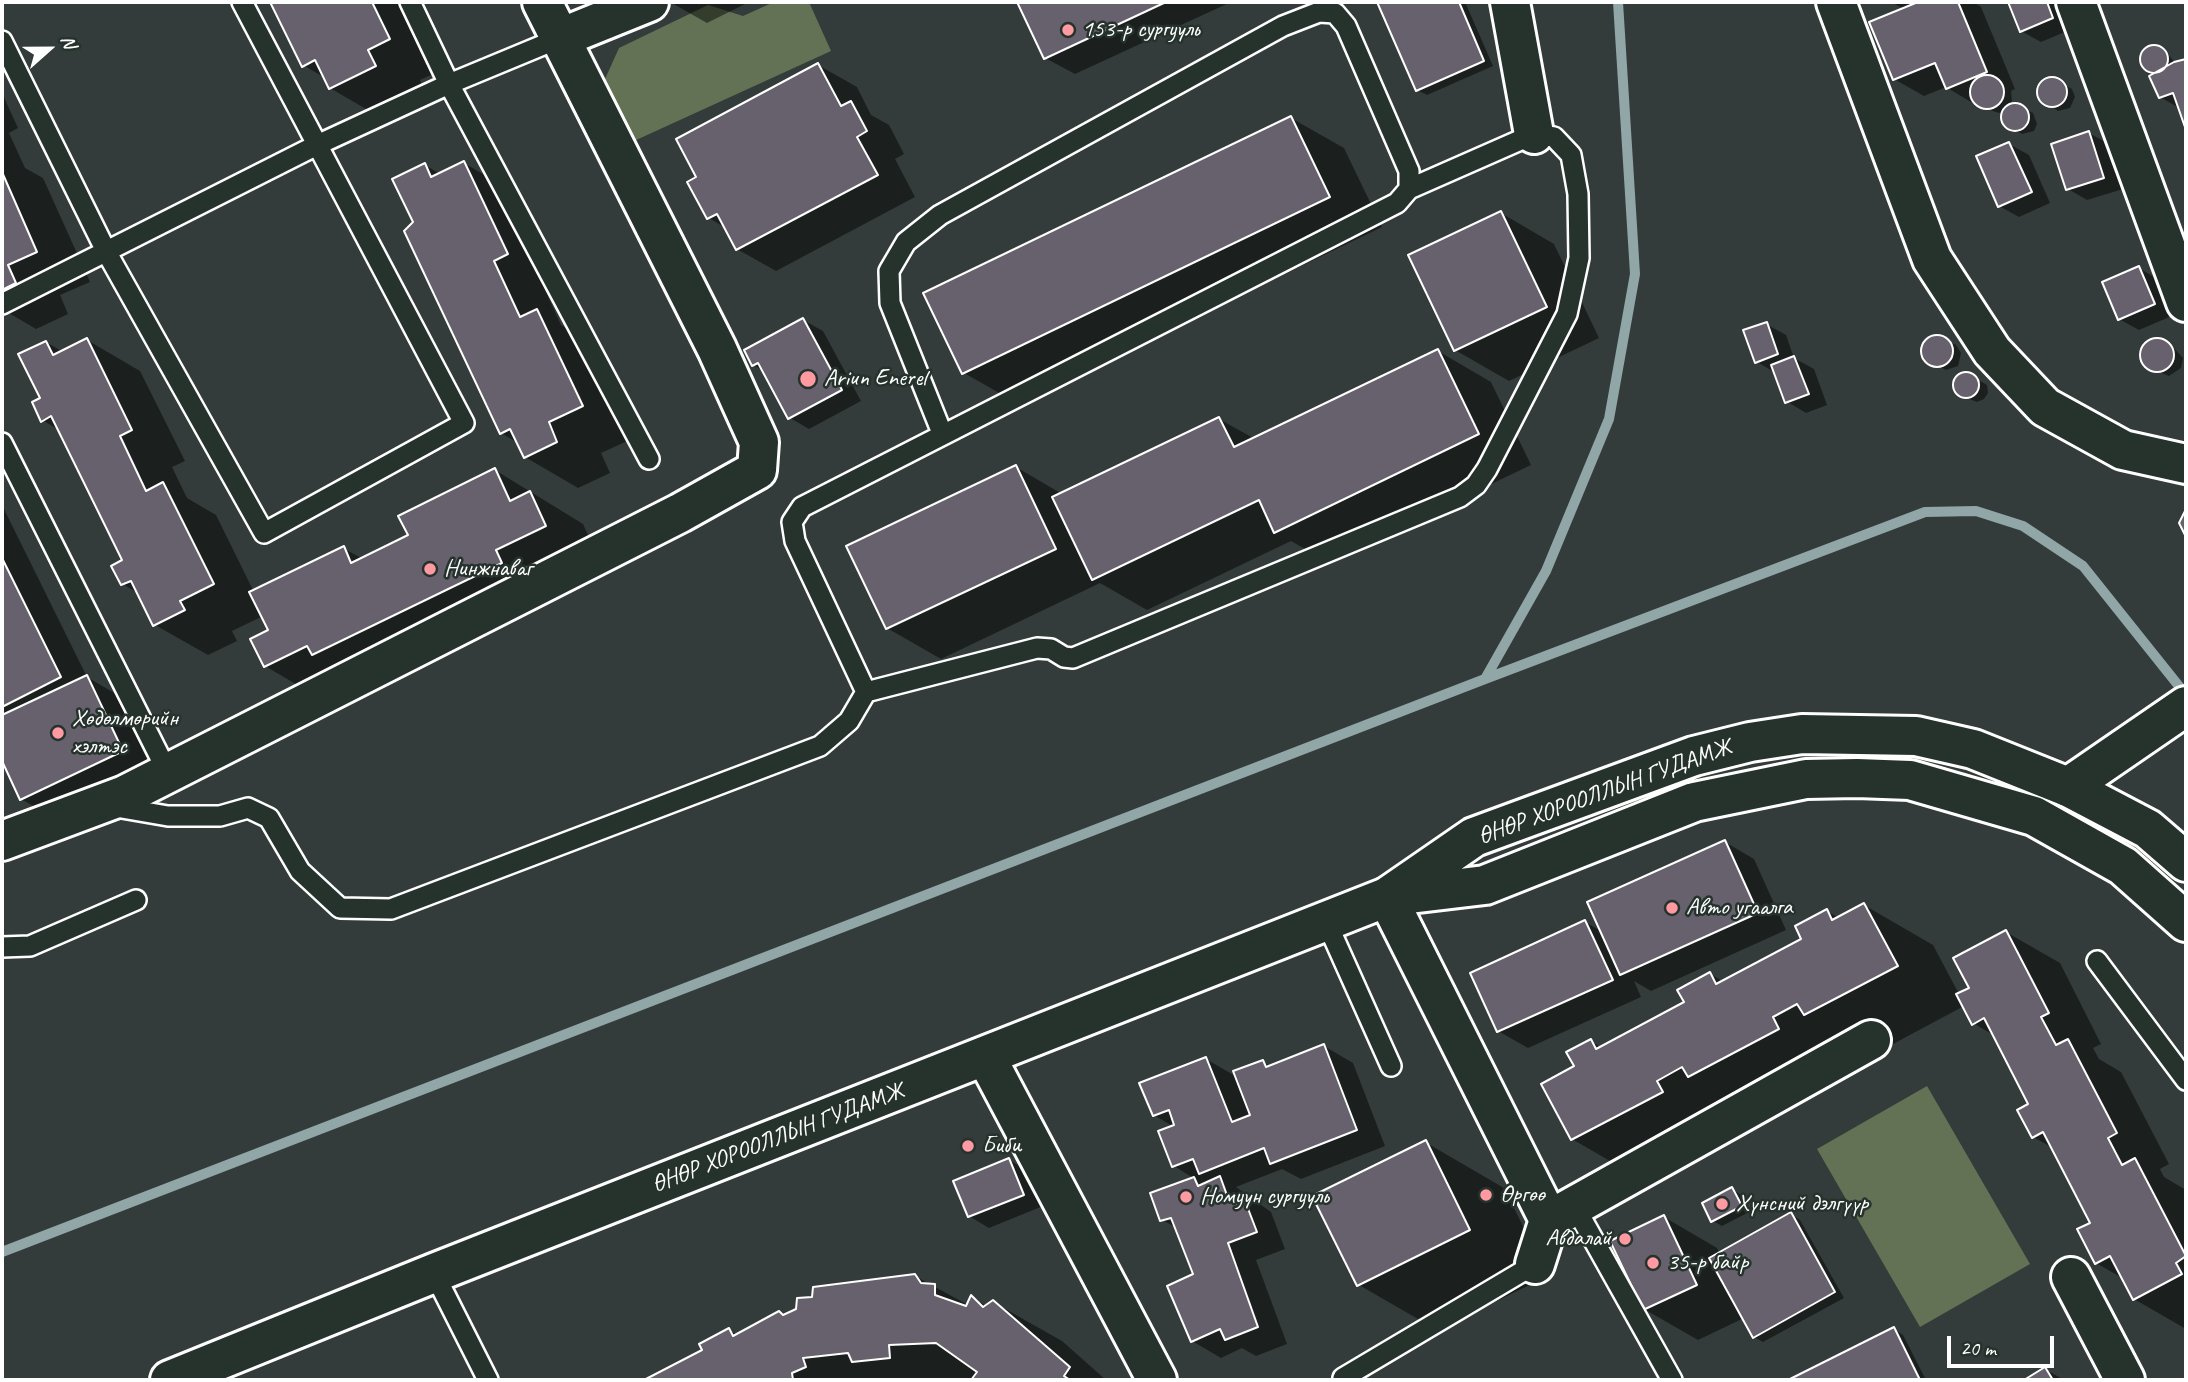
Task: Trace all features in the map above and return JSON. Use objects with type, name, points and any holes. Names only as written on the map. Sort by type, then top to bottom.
[{"type":"street","points":[[2,841],[103,803],[680,513],[757,470],[760,442],[717,349],[542,2]]},
{"type":"street","points":[[560,38],[649,2]]},
{"type":"street","points":[[1510,2],[1534,134]]},
{"type":"street","points":[[1836,2],[1932,258],[1992,351],[2045,407],[2123,450],[2186,464]]},
{"type":"street","points":[[2076,2],[2186,302]]},
{"type":"street","points":[[2068,787],[2186,706]]},
{"type":"street","name":"ӨНӨР ХОРООЛЛЫН ГУДАМЖ","points":[[170,1380],[1387,897],[1474,837],[1695,756],[1750,742],[1802,734],[1916,736],[1973,749],[2068,787],[2148,829],[2186,862]]},
{"type":"street","name":"ӨНӨР ХОРООЛЛЫН ГУДАМЖ","points":[[1387,897],[1485,885],[1694,802],[1806,779],[1857,778],[1910,780],[2034,816],[2123,866],[2186,922]]},
{"type":"street","points":[[1387,897],[1562,1214]]},
{"type":"street","points":[[1535,1264],[1562,1214],[1871,1040]]},
{"type":"street","points":[[986,1057],[1157,1380]]},
{"type":"street","points":[[2071,1277],[2125,1380]]},
{"type":"lane","points":[[2,41],[107,253],[264,533],[464,423],[242,2]]},
{"type":"lane","points":[[410,2],[449,84],[649,458]]},
{"type":"lane","points":[[942,433],[890,303],[889,271],[906,242],[940,215],[1283,26],[1319,12],[1335,13],[1346,26],[1409,170],[1409,189]]},
{"type":"lane","points":[[2,303],[107,253],[316,146],[449,84],[560,38]]},
{"type":"lane","points":[[103,803],[124,810],[168,816],[220,816],[248,808],[269,818],[300,871],[340,908],[391,909],[820,746],[849,720],[866,692],[1037,648],[1051,649],[1064,657],[1073,658],[1460,497],[1476,485],[1567,314],[1578,258],[1578,194],[1571,155],[1554,137],[1534,134],[1409,189],[1397,203],[942,433],[802,507],[792,522],[795,541],[866,692]]},
{"type":"lane","points":[[2,443],[167,771]]},
{"type":"lane","points":[[2,947],[30,946],[136,900]]},
{"type":"lane","points":[[1326,921],[1391,1066]]},
{"type":"lane","points":[[2097,961],[2186,1080]]},
{"type":"lane","points":[[1562,1214],[1672,1380]]},
{"type":"lane","points":[[1343,1378],[1535,1264]]},
{"type":"lane","points":[[434,1273],[488,1380]]},
{"type":"green space","points":[[774,2],[809,2],[831,51],[634,141],[605,79],[619,48],[708,5],[743,16]]},
{"type":"green space","points":[[1927,1086],[2030,1264],[1920,1327],[1817,1149]]},
{"type":"building","points":[[270,2],[372,2],[390,39],[368,50],[376,66],[329,89],[315,60],[302,67]]},
{"type":"building","name":"153-р сургууль","points":[[1017,2],[1166,2],[1044,59]]},
{"type":"building","points":[[1377,2],[1459,2],[1484,61],[1416,91]]},
{"type":"building","points":[[1918,2],[1958,2],[1987,72],[1946,89],[1935,63],[1893,80],[1869,22]]},
{"type":"building","points":[[2008,2],[2047,2],[2053,18],[2020,32]]},
{"type":"building","points":[[2154,45],[2164,49],[2168,59],[2164,69],[2154,73],[2144,69],[2140,59],[2144,49]]},
{"type":"building","points":[[2186,59],[2186,130],[2173,93],[2159,98],[2149,76],[2174,62]]},
{"type":"building","points":[[818,63],[841,106],[851,101],[867,131],[857,137],[878,175],[736,250],[717,214],[707,219],[687,182],[696,177],[676,139]]},
{"type":"building","points":[[1987,75],[1999,80],[2004,92],[1999,104],[1987,109],[1975,104],[1970,92],[1975,80]]},
{"type":"building","points":[[2052,77],[2063,81],[2067,92],[2063,103],[2052,107],[2041,103],[2037,92],[2041,81]]},
{"type":"building","points":[[2015,103],[2025,107],[2029,117],[2025,127],[2015,131],[2005,127],[2001,117],[2005,107]]},
{"type":"building","points":[[1291,116],[1330,197],[962,374],[923,293]]},
{"type":"building","points":[[2089,131],[2104,178],[2066,190],[2051,144]]},
{"type":"building","points":[[2009,142],[2032,192],[1998,207],[1976,156]]},
{"type":"building","points":[[464,161],[508,254],[494,261],[520,317],[537,309],[583,406],[549,422],[557,442],[524,458],[510,429],[500,434],[404,231],[413,222],[392,179],[425,163],[431,177]]},
{"type":"building","points":[[2,172],[37,252],[8,265],[16,283],[2,290]]},
{"type":"building","points":[[1501,211],[1547,307],[1454,351],[1408,255]]},
{"type":"building","points":[[2139,266],[2155,304],[2118,320],[2102,282]]},
{"type":"building","points":[[803,318],[842,390],[788,419],[758,363],[752,366],[744,350]]},
{"type":"building","points":[[1767,322],[1778,354],[1755,363],[1743,330]]},
{"type":"building","points":[[1937,335],[1948,340],[1953,351],[1948,362],[1937,367],[1926,362],[1921,351],[1926,340]]},
{"type":"building","points":[[87,338],[132,430],[120,436],[146,491],[163,482],[214,584],[180,601],[185,610],[153,626],[131,581],[121,585],[111,566],[122,560],[51,416],[41,422],[32,402],[40,398],[18,354],[46,341],[53,355]]},
{"type":"building","points":[[2157,338],[2169,343],[2174,355],[2169,367],[2157,372],[2145,367],[2140,355],[2145,343]]},
{"type":"building","points":[[1438,349],[1479,434],[1274,533],[1259,500],[1092,580],[1052,497],[1219,417],[1234,447]]},
{"type":"building","points":[[1794,356],[1809,394],[1785,403],[1771,365]]},
{"type":"building","points":[[1966,372],[1975,376],[1979,385],[1975,394],[1966,398],[1957,394],[1953,385],[1957,376]]},
{"type":"building","points":[[1016,465],[1056,549],[886,629],[846,546]]},
{"type":"building","points":[[495,468],[510,501],[530,491],[546,526],[496,550],[502,563],[312,655],[307,646],[264,667],[250,639],[268,630],[249,592],[344,546],[351,563],[408,535],[398,516]]},
{"type":"building","points":[[2186,509],[2186,537],[2179,523]]},
{"type":"building","points":[[2,558],[61,677],[2,707]]},
{"type":"building","name":"Хөдөлмөрийн хэлтэс","points":[[87,675],[123,751],[20,800],[2,761],[2,715]]},
{"type":"building","name":"Авто угаалга","points":[[1725,840],[1758,913],[1620,975],[1587,902]]},
{"type":"building","points":[[1864,903],[1898,966],[1804,1015],[1797,1004],[1773,1017],[1779,1029],[1688,1077],[1682,1067],[1657,1081],[1663,1092],[1571,1140],[1541,1084],[1574,1066],[1566,1052],[1591,1039],[1596,1049],[1684,1002],[1677,990],[1710,972],[1716,984],[1801,939],[1795,926],[1827,909],[1832,920]]},
{"type":"building","points":[[1585,920],[1613,980],[1497,1032],[1470,973]]},
{"type":"building","points":[[2006,930],[2049,1013],[2041,1017],[2056,1045],[2068,1039],[2117,1133],[2108,1138],[2122,1165],[2135,1158],[2186,1256],[2176,1263],[2182,1274],[2133,1300],[2110,1256],[2095,1264],[2077,1229],[2090,1223],[2043,1132],[2032,1138],[2017,1110],[2028,1104],[1984,1018],[1972,1025],[1956,994],[1969,988],[1953,958]]},
{"type":"building","points":[[1324,1044],[1357,1130],[1270,1164],[1264,1148],[1199,1174],[1193,1159],[1172,1167],[1158,1131],[1174,1125],[1169,1110],[1153,1116],[1139,1083],[1206,1057],[1232,1122],[1250,1115],[1233,1071],[1263,1060],[1266,1067]]},
{"type":"building","points":[[1426,1140],[1470,1230],[1357,1286],[1312,1196]]},
{"type":"building","points":[[1009,1158],[1024,1195],[968,1217],[953,1181]]},
{"type":"building","points":[[1220,1176],[1228,1198],[1242,1193],[1257,1232],[1228,1243],[1258,1327],[1225,1340],[1220,1329],[1191,1342],[1167,1286],[1193,1274],[1171,1218],[1160,1221],[1150,1193],[1194,1177],[1198,1186]]},
{"type":"building","name":"Хүнсний дэлгүүр","points":[[1732,1187],[1742,1206],[1711,1222],[1702,1203]]},
{"type":"building","points":[[1791,1212],[1835,1292],[1753,1338],[1709,1258]]},
{"type":"building","name":"35-р байр","points":[[1664,1215],[1697,1285],[1643,1310],[1610,1241]]},
{"type":"building","points":[[915,1274],[921,1283],[935,1284],[935,1295],[966,1306],[971,1295],[983,1307],[993,1300],[1070,1367],[1064,1376],[1070,1380],[971,1380],[977,1372],[936,1343],[889,1345],[890,1358],[852,1362],[848,1353],[803,1358],[806,1367],[792,1373],[793,1380],[644,1380],[702,1350],[699,1344],[729,1328],[733,1336],[779,1311],[783,1315],[796,1309],[797,1298],[812,1297],[813,1287]]},
{"type":"building","points":[[1894,1327],[1920,1380],[1788,1380]]},
{"type":"building","points":[[2045,1367],[2053,1380],[2024,1380]]},
{"type":"waterway","points":[[2,1252],[1485,679],[1546,571],[1609,419],[1635,274],[1618,2]]},
{"type":"waterway","points":[[1485,679],[1925,512],[1976,511],[2023,526],[2083,566],[2186,695]]},
{"type":"place","name":"153-р сургууль","points":[[1068,30]]},
{"type":"place","name":"Ariun Enerel","points":[[808,379]]},
{"type":"place","name":"Нинжнаваг","points":[[430,569]]},
{"type":"place","name":"Хөдөлмөрийн хэлтэс","points":[[58,733]]},
{"type":"place","name":"Авто угаалга","points":[[1672,908]]},
{"type":"place","name":"Биби","points":[[968,1146]]},
{"type":"place","name":"Өргөө","points":[[1486,1195]]},
{"type":"place","name":"Номуун сургууль","points":[[1186,1197]]},
{"type":"place","name":"Хүнсний дэлгүүр","points":[[1722,1204]]},
{"type":"place","name":"Авдалай","points":[[1625,1239]]},
{"type":"place","name":"35-р байр","points":[[1653,1263]]}]
